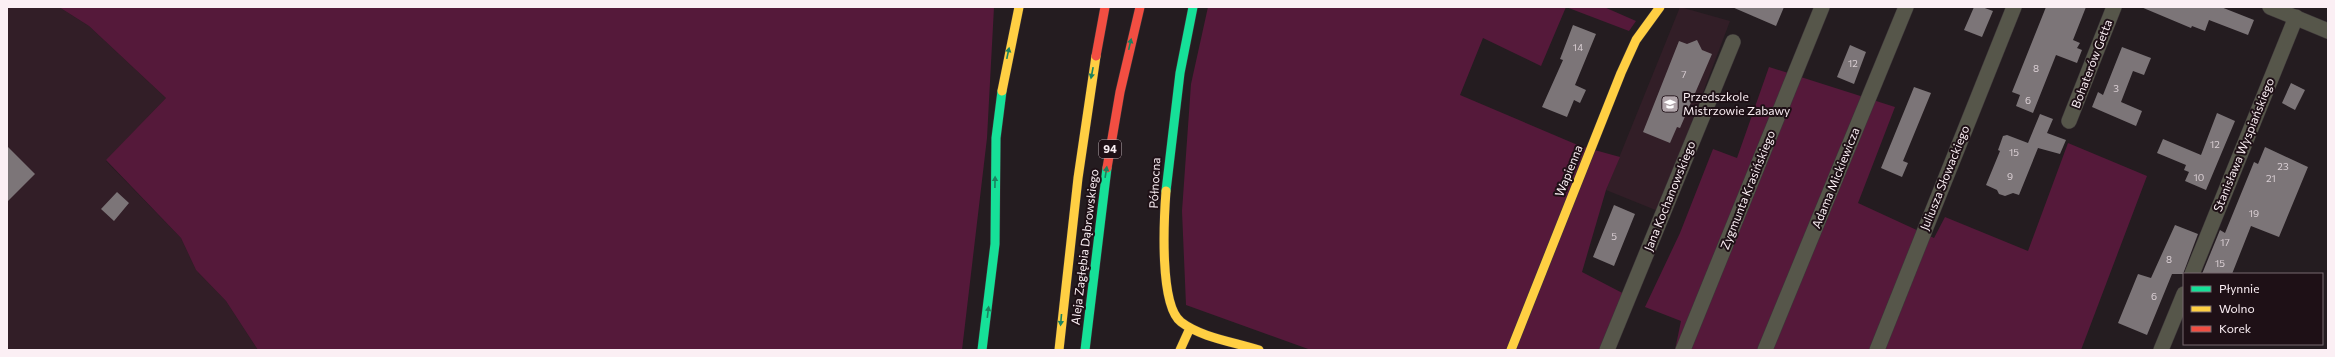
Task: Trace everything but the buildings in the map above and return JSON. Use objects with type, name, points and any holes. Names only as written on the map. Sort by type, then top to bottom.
[{"type":"main road","points":[[982,350],[986,332],[996,244],[996,138],[1004,74],[1019,7]]},
{"type":"main road","name":"Aleja Zagłębia Dąbrowskiego","points":[[1059,350],[1080,146],[1105,7]]},
{"type":"main road","name":"Aleja Zagłębia Dąbrowskiego","points":[[1085,350],[1090,294],[1120,87],[1140,7]]},
{"type":"main road","name":"Północna","points":[[1190,328],[1179,321],[1172,309],[1167,293],[1164,263],[1168,160],[1172,120],[1176,89],[1192,7]]},
{"type":"main road","name":"Wapienna","points":[[1511,350],[1621,73],[1636,40],[1660,7]]},
{"type":"main road","points":[[1180,350],[1190,328],[1258,350]]},
{"type":"street","name":"Zygmunta Krasińskiego","points":[[1683,350],[1822,7]]},
{"type":"street","name":"Adama Mickiewicza","points":[[1765,350],[1906,7]]},
{"type":"street","name":"Juliusza Słowackiego","points":[[1877,350],[2014,7]]},
{"type":"street","name":"Bohaterów Getta","points":[[2069,121],[2114,7]]},
{"type":"street","points":[[2270,7],[2328,31]]},
{"type":"street","name":"Stanisława Wyspiańskiego","points":[[2192,273],[2296,17]]},
{"type":"street","name":"Jana Kochanowskiego","points":[[1607,350],[1733,42]]},
{"type":"street","points":[[2161,350],[2183,296]]},
{"type":"shaded area","points":[[7,7],[59,7],[89,26],[166,98],[106,161],[181,238],[196,270],[226,301],[258,350],[7,350]]},
{"type":"shaded area","points":[[59,7],[994,7],[987,138],[962,350],[258,350],[226,301],[196,270],[181,238],[106,160],[166,98],[89,26]]},
{"type":"shaded area","points":[[1208,7],[1566,7],[1541,66],[1483,38],[1460,95],[1580,146],[1620,157],[1606,190],[1582,272],[1632,298],[1613,350],[1311,350],[1186,305],[1182,211],[1191,84]]},
{"type":"shaded area","points":[[1566,7],[1604,7],[1636,21],[1629,31]]},
{"type":"shaded area","name":"Przedszkole Mistrzowie Zabawy","points":[[1680,7],[1730,21],[1658,211],[1606,190]]},
{"type":"shaded area","points":[[1769,67],[1895,107],[1858,203],[1934,238],[1945,217],[2028,251],[2068,143],[2147,176],[2081,350],[1675,350],[1681,321],[1645,307],[1680,233],[1713,149],[1737,158]]},
{"type":"traffic: fast","points":[[1166,191],[1180,73],[1193,7]]},
{"type":"traffic: fast","points":[[982,350],[995,244],[996,138],[1002,91]]},
{"type":"traffic: fast","points":[[1085,350],[1107,168]]},
{"type":"traffic: slow","points":[[1002,91],[1019,7]]},
{"type":"traffic: slow","points":[[1511,350],[1621,73],[1636,40],[1660,7]]},
{"type":"traffic: slow","points":[[1059,350],[1078,178],[1096,56]]},
{"type":"traffic: slow","points":[[1166,191],[1164,260],[1169,298],[1174,313],[1181,322],[1199,332],[1259,350]]},
{"type":"traffic: slow","points":[[1180,350],[1190,328]]},
{"type":"traffic: jam","points":[[1096,56],[1105,7]]},
{"type":"traffic: jam","points":[[1107,168],[1120,92],[1140,7]]},
{"type":"place","name":"Przedszkole Mistrzowie Zabawy","points":[[1670,104]]}]
